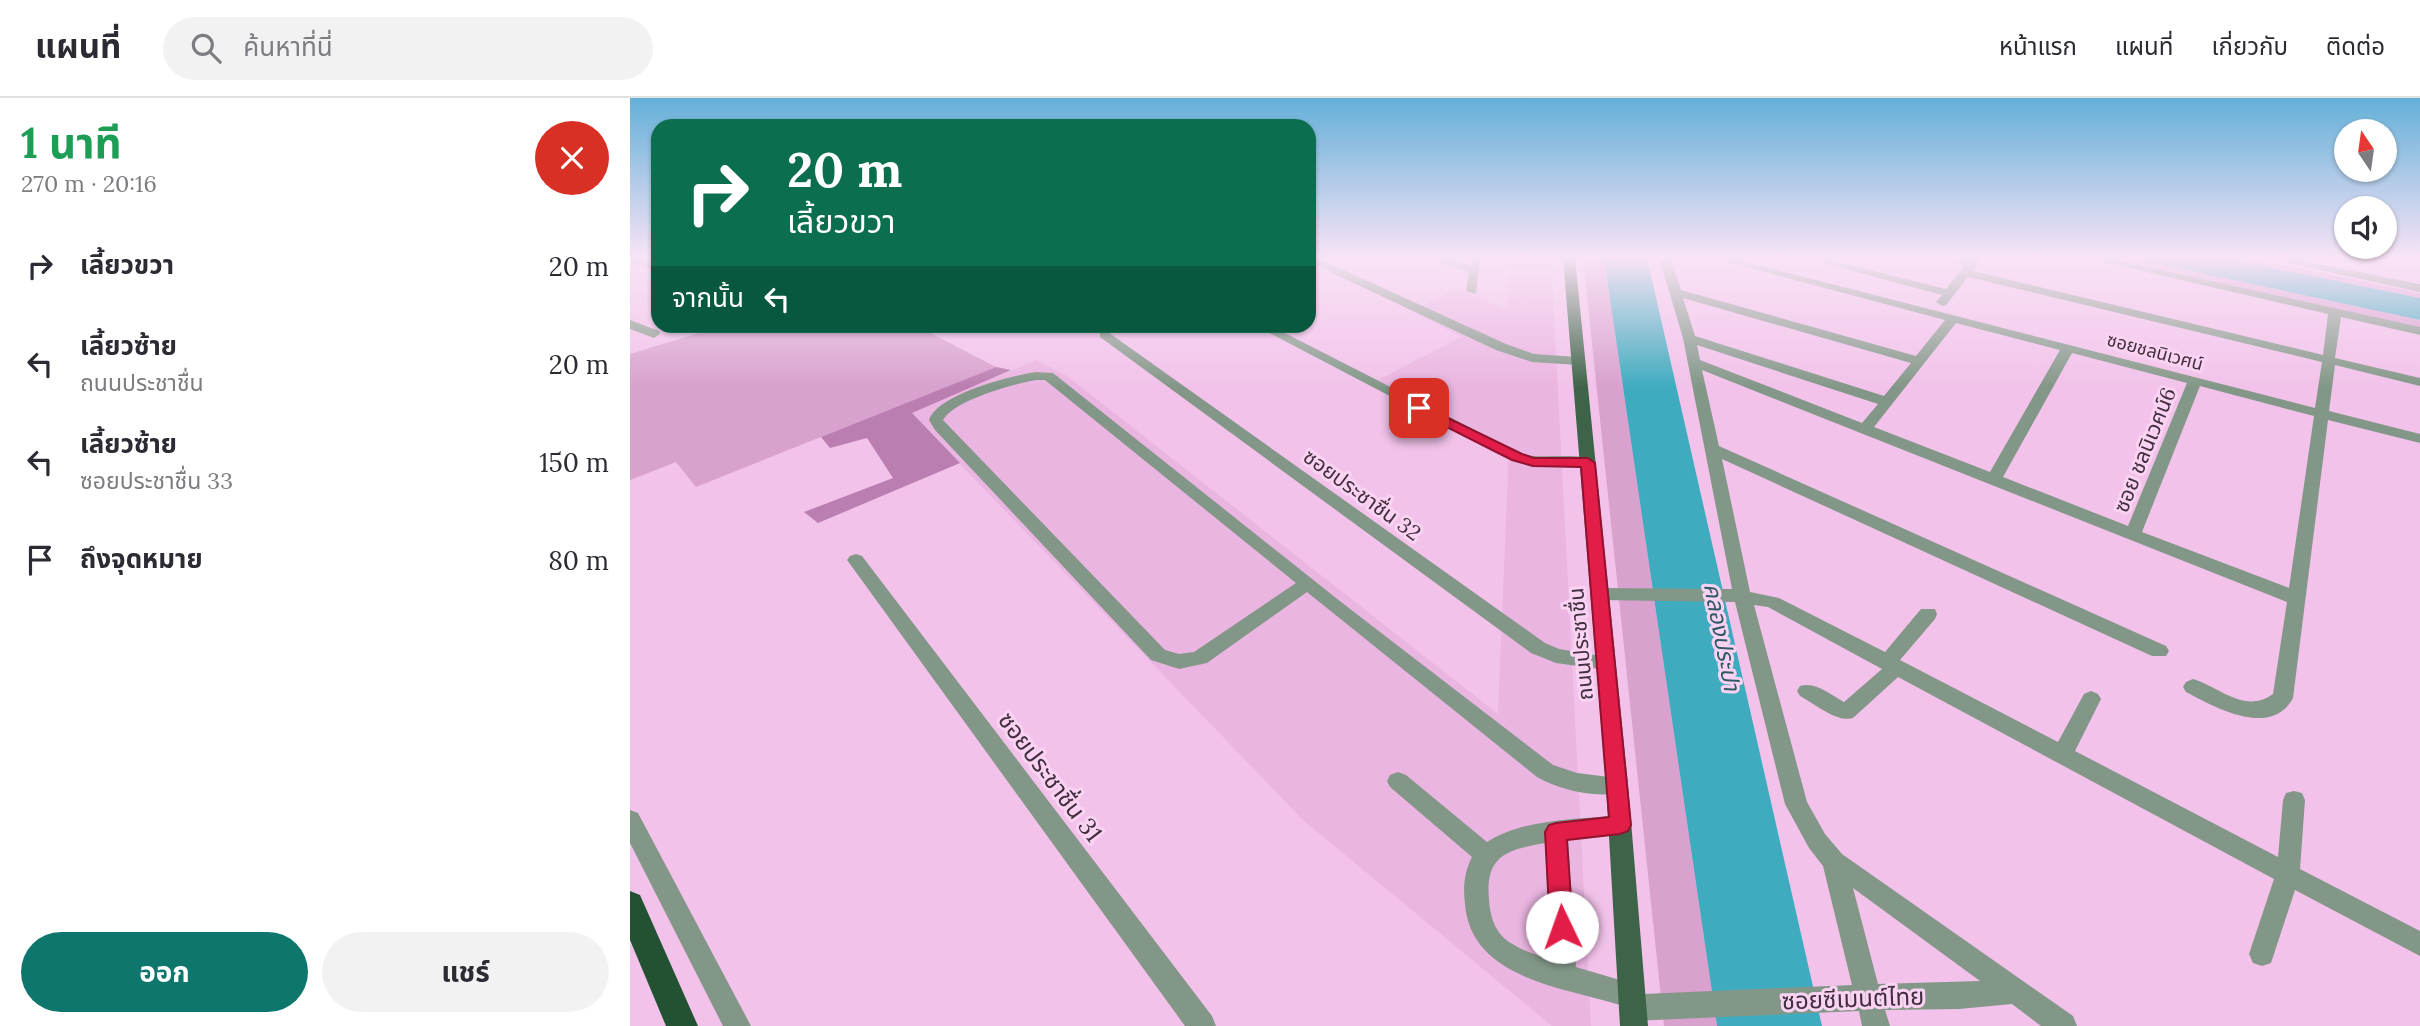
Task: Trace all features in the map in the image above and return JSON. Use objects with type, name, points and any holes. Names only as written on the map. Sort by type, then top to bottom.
[{"type":"highway","points":[[630,905],[682,1026]]},
{"type":"main road","name":"ถนนประชาชื่น","points":[[1573,301],[1617,785],[1632,1010]]},
{"type":"street","points":[[1402,301],[1501,347],[1532,358],[1578,361]]},
{"type":"street","points":[[1678,301],[1689,338],[1711,448],[1735,594],[1796,804],[1834,861],[1876,1026]]},
{"type":"street","points":[[1708,301],[1920,361]]},
{"type":"street","name":"ซอยชลนิเวศน์","points":[[1888,301],[2420,439]]},
{"type":"street","points":[[1934,313],[1943,301]]},
{"type":"street","points":[[2108,301],[2420,382]]},
{"type":"street","points":[[2286,301],[2420,331]]},
{"type":"street","points":[[2193,687],[2236,708],[2254,712],[2270,709],[2283,698],[2323,414],[2334,312]]},
{"type":"street","points":[[1866,428],[1953,318]]},
{"type":"street","points":[[630,324],[651,333]]},
{"type":"street","points":[[1276,333],[1517,457],[1533,462],[1588,463]]},
{"type":"street","name":"ซอยประชาชื่น 32","points":[[1105,334],[1538,648],[1556,656],[1606,663]]},
{"type":"street","points":[[1689,338],[1887,402]]},
{"type":"street","points":[[1994,479],[2068,348]]},
{"type":"street","points":[[1693,362],[2298,599]]},
{"type":"street","points":[[1308,583],[1200,658],[1183,662],[1168,661],[1158,655],[940,427],[936,420],[938,414],[999,386],[1037,375],[1048,376],[1545,771],[1558,778],[1577,782],[1617,785]]},
{"type":"street","name":"ซอย ชลนิเวศน์6","points":[[2133,534],[2195,381]]},
{"type":"street","points":[[1711,448],[2159,651]]},
{"type":"street","name":"ซอยประชาชื่น 31","points":[[856,560],[1196,1024]]},
{"type":"street","points":[[1599,594],[1735,594],[1773,602],[2420,944]]},
{"type":"street","points":[[1807,691],[1846,712],[1892,665],[1928,614]]},
{"type":"street","points":[[2062,755],[2091,699]]},
{"type":"street","points":[[1398,780],[1486,855],[1507,844],[1556,832],[1620,825]]},
{"type":"street","points":[[2262,954],[2288,874],[2294,800]]},
{"type":"street","points":[[630,820],[737,1026]]},
{"type":"street","points":[[1556,832],[1564,975]]},
{"type":"street","name":"ซอยซีเมนต์ไทย","points":[[1486,855],[1476,877],[1478,919],[1498,950],[1564,975],[1632,1010],[1821,999],[1959,996],[2016,991]]},
{"type":"street","points":[[1834,861],[2063,1026]]},
{"type":"shaded area","points":[[1431,301],[1486,301],[1507,310],[1508,301],[1553,301],[1591,1026],[1552,1026],[1303,820],[911,413],[1036,360],[1067,376],[1498,714],[1509,449],[1378,380],[1461,337],[1412,311]]},
{"type":"shaded area","points":[[1588,301],[1610,301],[1717,1026],[1664,1026]]},
{"type":"shaded area","points":[[2298,301],[2333,301],[2420,320],[2420,328]]},
{"type":"shaded area","points":[[699,333],[930,333],[996,367],[696,487],[676,462],[630,480],[630,354]]},
{"type":"shaded area","points":[[996,367],[1011,370],[912,413],[960,463],[818,523],[804,512],[893,478],[867,438],[830,448],[821,437]]},
{"type":"water","name":"คลองประปา","points":[[1610,301],[1657,301],[1822,1026],[1717,1026]]},
{"type":"water","points":[[2333,301],[2420,301],[2420,320]]},
{"type":"route","points":[[1419,408],[1517,457],[1533,462],[1588,463],[1620,825],[1556,832],[1562,927]]}]
